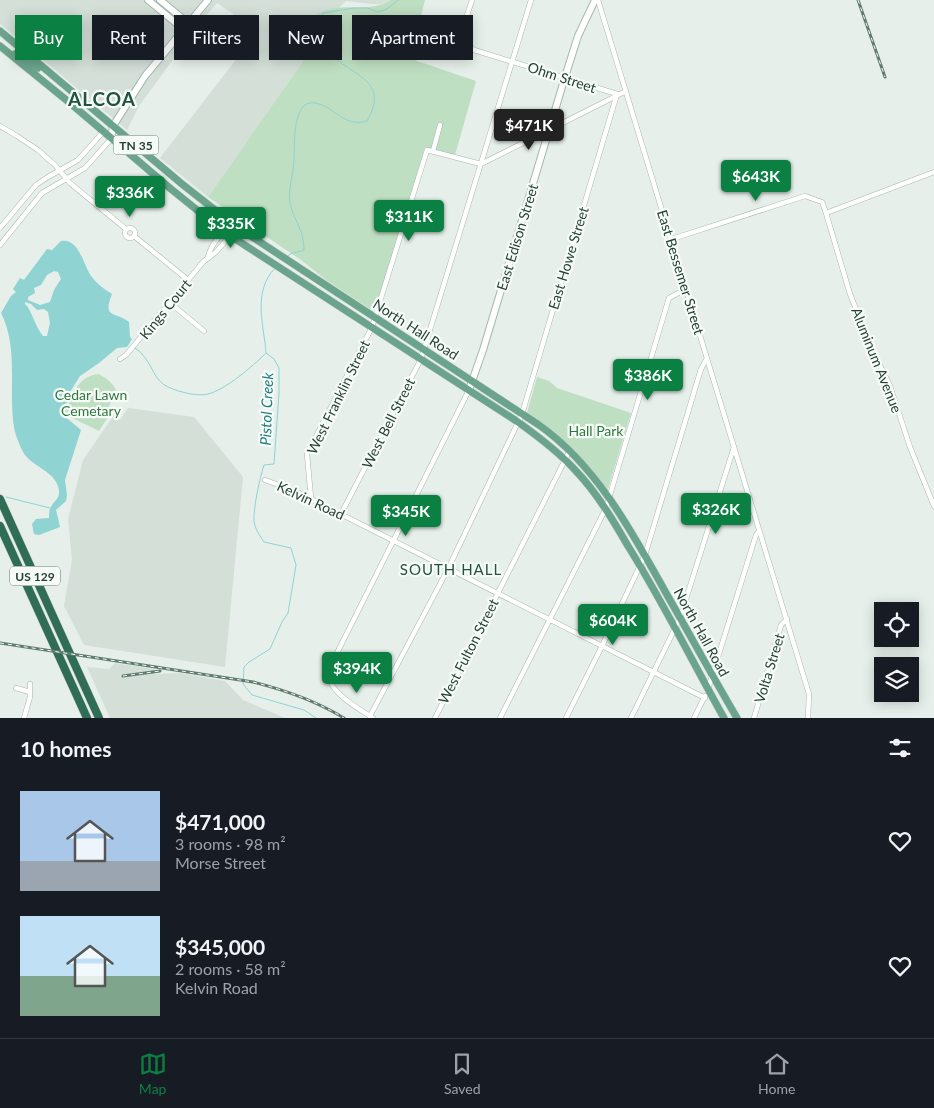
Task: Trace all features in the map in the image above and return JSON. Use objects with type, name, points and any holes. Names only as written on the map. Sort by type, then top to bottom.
[{"type":"highway","name":"US 129","points":[[0,499],[99,718]]},
{"type":"highway","name":"US 129","points":[[0,526],[87,718]]},
{"type":"main road","name":"North Hall Road","points":[[0,31],[182,184],[234,225],[552,434],[570,450],[609,498],[645,555],[712,676],[738,718]]},
{"type":"main road","name":"North Hall Road","points":[[3,48],[223,231],[518,422],[565,459],[606,508],[676,628],[724,718]]},
{"type":"main road","points":[[3,48],[36,67],[102,123],[113,126]]},
{"type":"street","points":[[148,0],[174,22]]},
{"type":"street","points":[[160,0],[178,15]]},
{"type":"street","points":[[195,15],[208,0]]},
{"type":"street","name":"Ohm Street","points":[[472,0],[463,32],[466,42],[474,50],[512,60],[618,94]]},
{"type":"street","name":"West Bell Street","points":[[341,514],[424,349],[531,0]]},
{"type":"street","name":"East Edison Street","points":[[468,390],[578,36],[596,0]]},
{"type":"street","name":"East Bessemer Street","points":[[596,0],[672,239],[706,359],[787,619],[809,694],[808,718]]},
{"type":"street","points":[[0,244],[42,193],[85,168],[111,139],[113,126],[145,76],[174,41]]},
{"type":"street","points":[[430,151],[481,164],[626,91]]},
{"type":"street","name":"East Howe Street","points":[[371,717],[448,569],[522,414],[618,94]]},
{"type":"street","name":"West Franklin Street","points":[[311,498],[307,454],[372,327],[440,125]]},
{"type":"street","points":[[0,126],[31,144],[66,179],[126,229],[127,237],[134,236],[188,280]]},
{"type":"street","points":[[11,232],[1,226],[36,185],[78,160],[103,132],[113,126]]},
{"type":"street","points":[[672,239],[805,196],[822,202],[826,213],[934,172]]},
{"type":"street","name":"Aluminum Avenue","points":[[826,213],[850,294],[872,349],[890,386],[910,447],[934,506]]},
{"type":"street","name":"Kings Court","points":[[208,257],[210,250],[223,231],[234,225]]},
{"type":"street","name":"Kings Court","points":[[120,360],[130,351],[208,257],[216,252],[230,236],[234,225]]},
{"type":"street","points":[[500,718],[606,508],[669,298],[686,289]]},
{"type":"street","points":[[170,303],[204,331]]},
{"type":"street","points":[[566,718],[645,555],[701,369],[706,359]]},
{"type":"street","points":[[371,717],[336,692],[330,681],[330,670],[468,390]]},
{"type":"street","points":[[631,718],[680,618],[734,447]]},
{"type":"street","name":"West Fulton Street","points":[[435,718],[570,450]]},
{"type":"street","name":"Kelvin Road","points":[[265,480],[311,498],[705,698]]},
{"type":"street","points":[[694,718],[705,698],[759,531]]},
{"type":"street","name":"Volta Street","points":[[754,718],[781,625],[787,619]]},
{"type":"street","points":[[24,718],[30,684]]},
{"type":"street","points":[[16,688],[30,692]]},
{"type":"shaded area","points":[[0,0],[390,0],[380,4],[346,1],[332,15],[269,15],[269,60],[304,60],[208,197],[160,158],[236,60],[259,60],[259,15],[235,15],[217,3],[207,15],[174,15],[174,58],[139,106],[127,130],[43,60],[82,60],[82,15],[15,15],[15,37],[0,24]]},
{"type":"shaded area","points":[[128,408],[194,417],[243,477],[225,667],[84,645],[64,606],[72,560],[68,519],[83,460],[114,415],[120,420]]},
{"type":"shaded area","points":[[115,663],[154,669],[155,674],[180,673],[225,681],[243,700],[285,718],[110,718],[87,667],[109,669]]},
{"type":"green space","points":[[390,0],[425,0],[421,15],[352,15],[352,60],[416,60],[476,81],[455,155],[425,147],[378,304],[370,309],[208,197],[304,60],[342,60],[342,15],[316,15],[336,8],[373,7]]},
{"type":"green space","name":"Cedar Lawn Cemetary","points":[[98,374],[109,381],[116,391],[108,409],[110,414],[99,431],[64,414],[72,395],[80,383]]},
{"type":"green space","name":"Hall Park","points":[[537,377],[549,381],[557,388],[631,413],[608,489],[568,444],[527,413]]},
{"type":"water","points":[[61,241],[67,241],[76,248],[91,276],[112,294],[108,307],[109,311],[129,322],[130,337],[132,339],[127,347],[117,348],[80,376],[70,392],[63,415],[81,430],[65,480],[66,501],[56,510],[60,527],[39,535],[34,534],[32,524],[36,519],[49,518],[50,509],[58,498],[59,491],[54,479],[25,455],[16,434],[12,413],[10,340],[1,313],[11,296],[16,292],[13,289],[20,278],[24,280],[47,249],[52,250]],"holes":[[[54,271],[58,272],[61,279],[54,290],[50,302],[40,305],[28,300],[28,297],[35,293],[34,288],[41,285],[47,275]],[[25,302],[31,304],[37,310],[44,309],[48,312],[50,323],[47,336],[43,336],[40,332]]]},
{"type":"waterway","name":"Pistol Creek","points":[[287,257],[290,254],[304,250],[302,235],[290,203],[296,125],[302,108],[307,104],[315,103],[352,122],[367,121],[373,108],[373,90],[362,77],[334,58],[315,40],[313,35],[315,24],[323,13],[354,8],[367,8],[378,12],[387,9],[398,0]]},
{"type":"waterway","name":"Pistol Creek","points":[[275,268],[268,277],[264,287],[261,309],[266,353],[274,359],[279,368],[274,464],[264,465],[257,493],[254,521],[264,542],[291,548],[296,565],[288,613],[270,649],[244,667],[243,684],[252,695],[304,710],[316,718]]},
{"type":"waterway","points":[[135,348],[148,361],[159,381],[167,387],[198,395],[215,392],[222,388],[246,371],[265,354]]},
{"type":"waterway","points":[[6,497],[50,508]]},
{"type":"railway","points":[[858,0],[885,77]]},
{"type":"railway","points":[[0,643],[253,682],[300,697],[344,718]]},
{"type":"railway","points":[[123,676],[160,671]]},
{"type":"district","name":"ALCOA","points":[[102,98]]},
{"type":"district","name":"SOUTH HALL","points":[[451,569]]}]
